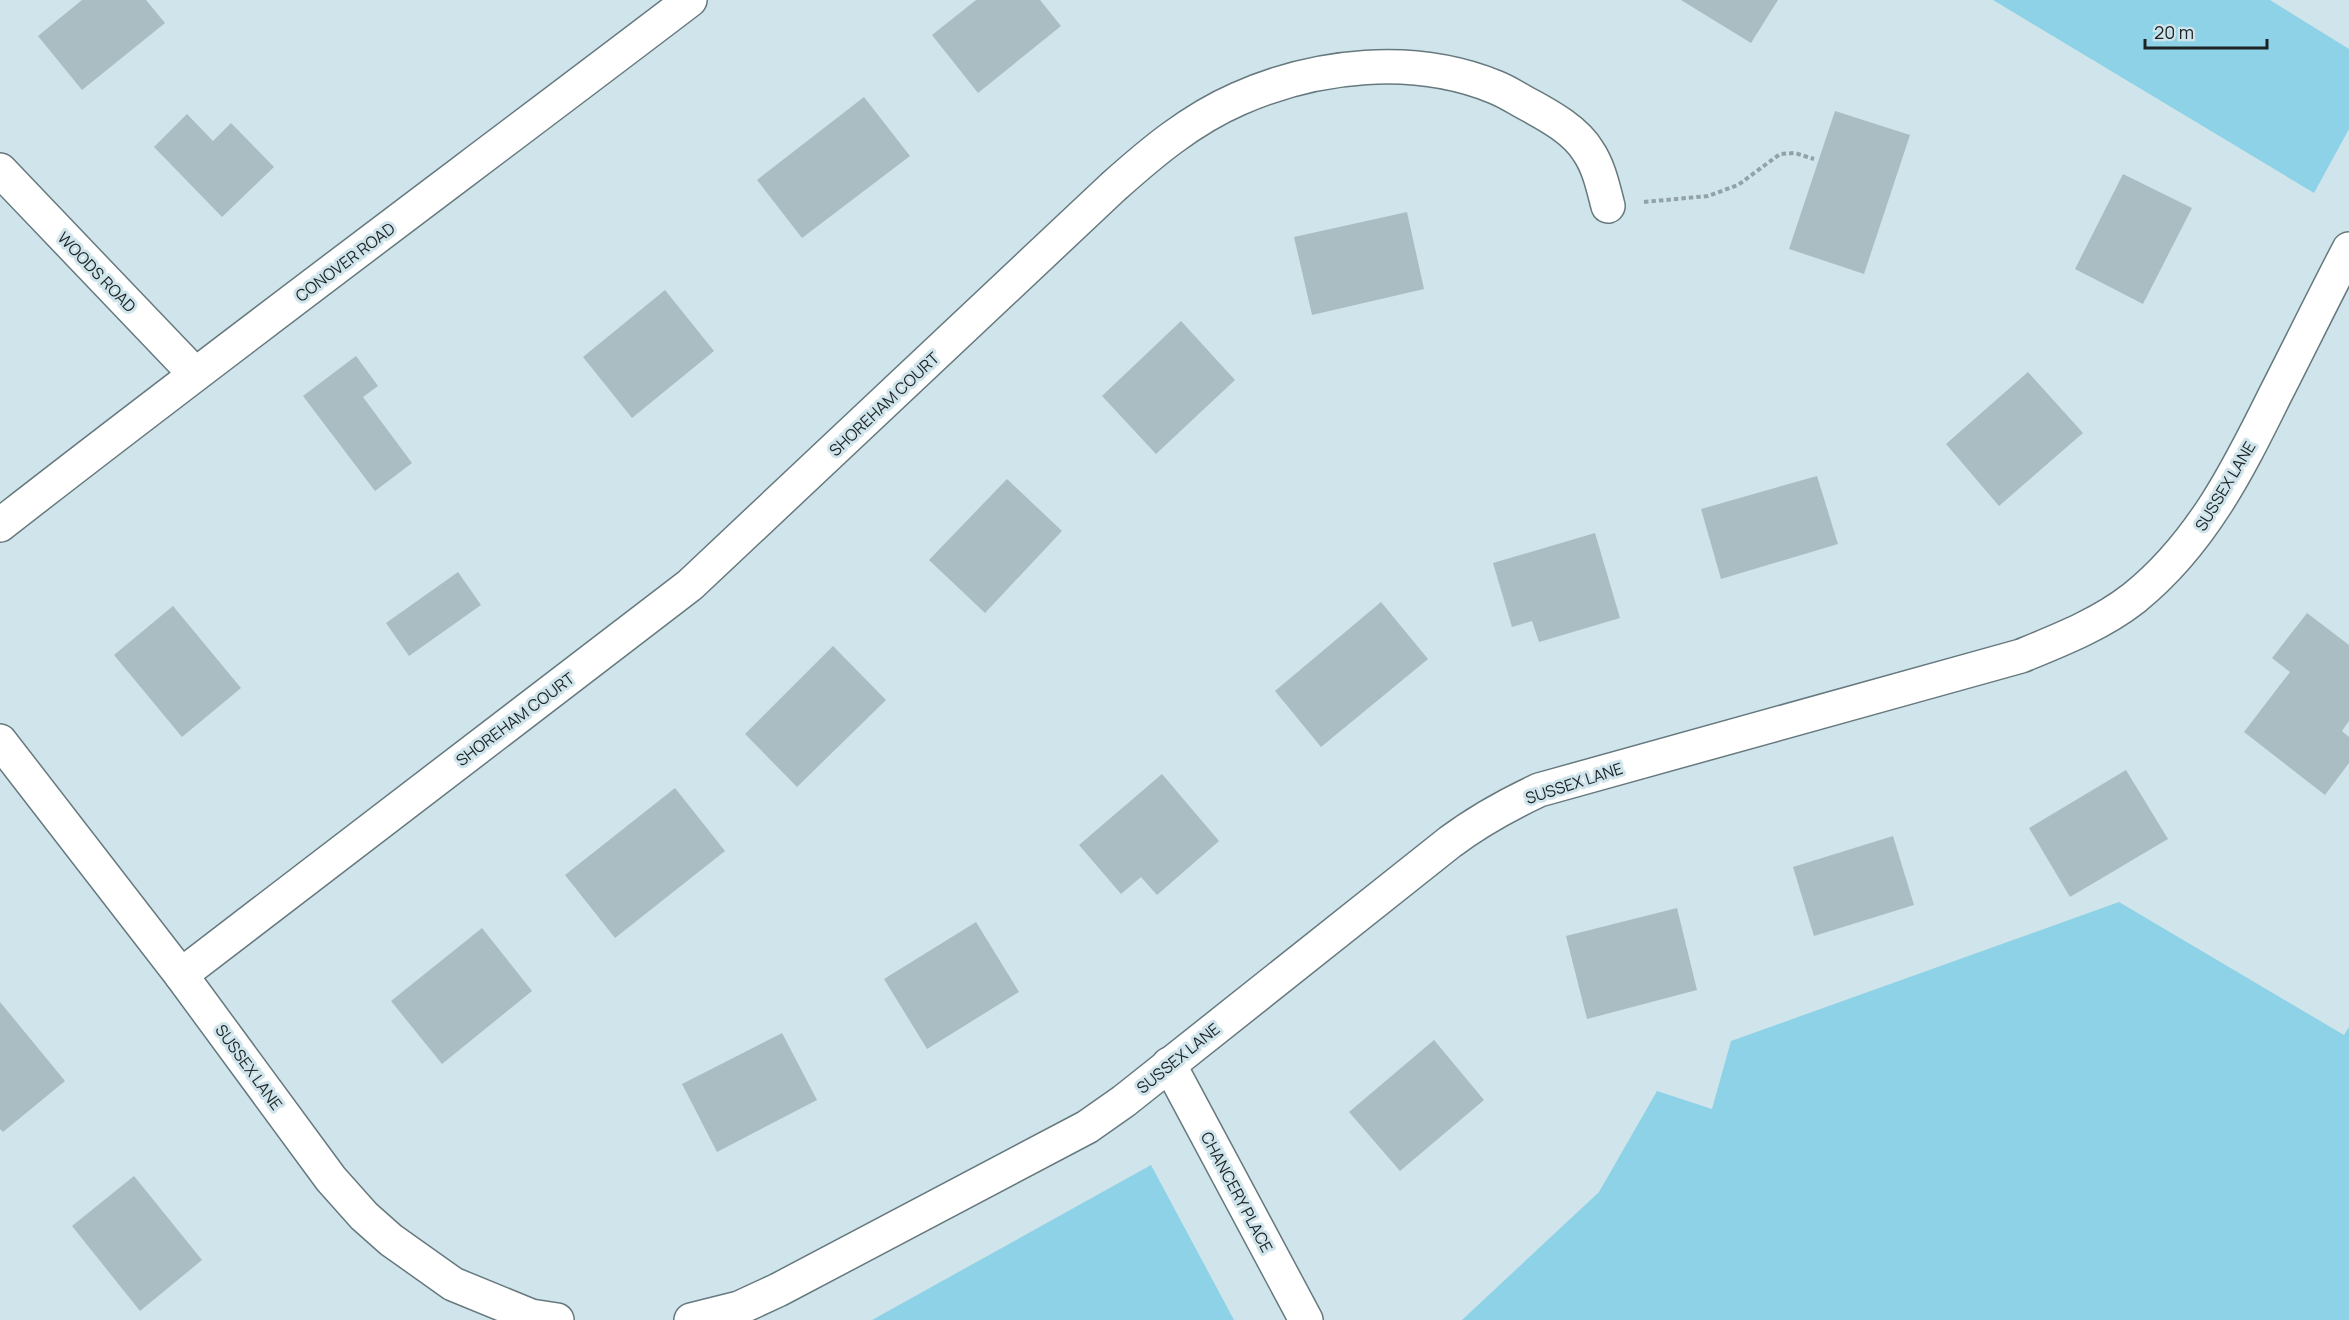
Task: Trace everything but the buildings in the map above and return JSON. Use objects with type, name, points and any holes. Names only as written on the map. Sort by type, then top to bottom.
[{"type":"street","name":"CONOVER ROAD","points":[[0,525],[194,374],[690,0]]},
{"type":"street","name":"SHOREHAM COURT","points":[[181,975],[690,585],[1113,187],[1154,150],[1194,122],[1238,99],[1283,82],[1339,71],[1389,66],[1458,75],[1496,87],[1551,117],[1568,130],[1587,149],[1599,171],[1608,206]]},
{"type":"street","name":"WOODS ROAD","points":[[0,170],[194,374]]},
{"type":"street","name":"SUSSEX LANE","points":[[691,1320],[739,1308],[778,1290],[1077,1132],[1124,1101],[1450,842],[1486,817],[1520,799],[1539,790],[2021,656],[2100,620],[2133,598],[2189,543],[2215,508],[2243,459],[2349,249]]},
{"type":"street","name":"SUSSEX LANE","points":[[0,741],[181,975],[331,1179],[364,1216],[391,1240],[453,1284],[531,1316],[556,1320]]},
{"type":"street","name":"CHANCERY PLACE","points":[[1169,1064],[1306,1320]]},
{"type":"path","points":[[1608,206],[1708,196],[1738,185],[1779,154],[1795,153],[1814,159]]},
{"type":"shaded area","points":[[1993,0],[2270,0],[2349,49],[2349,129],[2314,193]]},
{"type":"shaded area","points":[[2119,902],[2344,1035],[2349,1027],[2349,1320],[1462,1320],[1599,1192],[1657,1091],[1712,1109],[1731,1041]]},
{"type":"shaded area","points":[[1151,1165],[1234,1320],[872,1320]]}]
